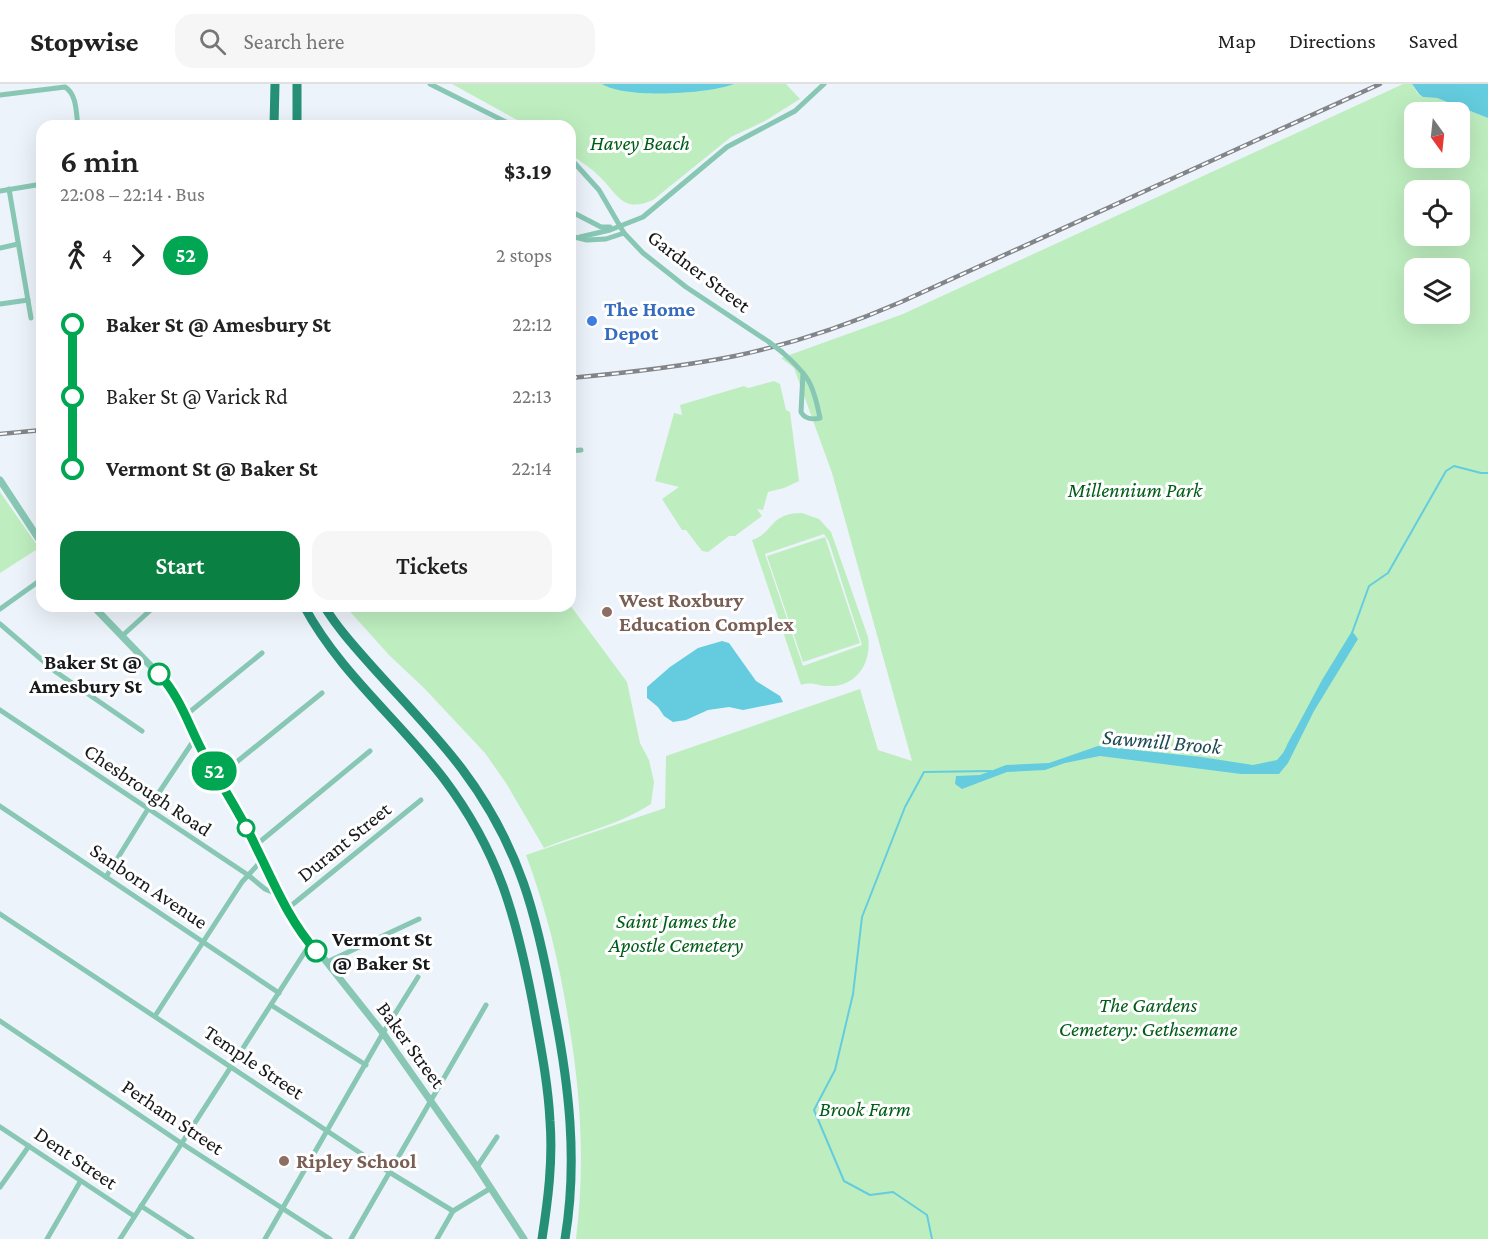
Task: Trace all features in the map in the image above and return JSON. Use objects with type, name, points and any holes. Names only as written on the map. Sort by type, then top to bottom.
[{"type":"highway","points":[[274,120],[275,84]]},
{"type":"highway","points":[[297,84],[297,120]]},
{"type":"highway","points":[[308,612],[334,654],[443,777],[477,828],[498,872],[518,930],[550,1110],[551,1164],[542,1239]]},
{"type":"highway","points":[[328,612],[348,638],[460,767],[488,807],[516,863],[536,920],[560,1040],[569,1101],[571,1175],[565,1239]]},
{"type":"highway","points":[[405,733],[420,720]]},
{"type":"street","points":[[430,84],[502,120]]},
{"type":"street","points":[[579,237],[610,230],[643,217],[727,147],[795,111],[824,84]]},
{"type":"street","points":[[0,95],[65,87],[74,97],[77,120]]},
{"type":"street","points":[[576,164],[600,190],[620,225]]},
{"type":"street","points":[[0,191],[36,185]]},
{"type":"street","points":[[9,189],[31,318]]},
{"type":"street","name":"Gardner Street","points":[[576,214],[601,227],[620,225],[624,233],[643,253],[686,287],[782,352],[798,366],[811,383],[820,418],[809,419],[801,412],[803,373]]},
{"type":"street","points":[[576,237],[587,240],[606,239],[624,233]]},
{"type":"street","points":[[0,248],[18,244]]},
{"type":"street","points":[[0,304],[28,300]]},
{"type":"street","points":[[576,450],[581,450]]},
{"type":"street","points":[[0,480],[36,535]]},
{"type":"street","points":[[0,609],[36,583]]},
{"type":"street","name":"Baker Street","points":[[99,612],[171,687],[206,758],[256,845],[287,909],[310,944],[383,1033],[477,1167],[524,1239]]},
{"type":"street","points":[[122,636],[148,612]]},
{"type":"street","points":[[0,624],[63,677],[142,731]]},
{"type":"street","points":[[186,715],[261,653]]},
{"type":"street","points":[[218,777],[322,693]]},
{"type":"street","name":"Chesbrough Road","points":[[0,710],[248,875],[265,889],[279,895]]},
{"type":"street","points":[[106,877],[196,737]]},
{"type":"street","points":[[256,845],[370,752]]},
{"type":"street","name":"Durant Street","points":[[287,909],[421,800]]},
{"type":"street","name":"Sanborn Avenue","points":[[0,806],[279,993]]},
{"type":"street","points":[[155,1016],[248,875],[262,860]]},
{"type":"street","name":"Temple Street","points":[[0,914],[389,1172],[453,1211]]},
{"type":"street","points":[[327,962],[419,918]]},
{"type":"street","points":[[120,1239],[310,944]]},
{"type":"street","points":[[265,1239],[417,977]]},
{"type":"street","points":[[271,1005],[366,1065]]},
{"type":"street","points":[[351,1239],[486,1005]]},
{"type":"street","name":"Perham Street","points":[[0,1021],[181,1143],[330,1239]]},
{"type":"street","name":"Dent Street","points":[[0,1127],[134,1216]]},
{"type":"street","points":[[477,1167],[497,1137]]},
{"type":"street","points":[[0,1187],[29,1146]]},
{"type":"street","points":[[47,1239],[80,1182]]},
{"type":"street","points":[[437,1239],[453,1211],[491,1188]]},
{"type":"street","points":[[141,1206],[192,1239]]},
{"type":"green space","name":"Havey Beach","points":[[452,84],[786,84],[800,99],[765,121],[731,137],[653,200],[635,205],[622,200],[597,174],[576,158],[576,120],[517,120]]},
{"type":"green space","points":[[1403,84],[1412,84],[1418,94],[1423,97],[1437,98],[1447,102],[1404,102],[1404,168],[1470,168],[1470,111],[1488,118],[1488,1239],[576,1239],[581,1158],[579,1104],[573,1051],[552,939],[526,855],[665,808],[666,756],[860,689],[878,750],[912,761],[832,473],[794,368],[781,358],[903,314]]},
{"type":"green space","points":[[774,381],[780,384],[786,410],[790,412],[799,481],[768,492],[763,510],[757,509],[762,516],[708,552],[702,551],[686,530],[682,530],[662,499],[679,487],[655,481],[674,413],[682,415],[680,405],[744,386],[748,388]]},
{"type":"green space","points":[[0,492],[36,544],[36,550],[0,573]]},
{"type":"green space","points":[[802,513],[819,519],[831,532],[868,637],[869,647],[865,664],[854,678],[839,685],[825,686],[809,683],[801,685],[752,540],[759,537],[783,516]],"holes":[[[824,534],[829,542],[862,645],[803,666],[765,554]]]},
{"type":"green space","points":[[825,537],[860,643],[803,662],[767,556]]},
{"type":"green space","points":[[350,612],[575,612],[627,682],[640,743],[649,760],[654,782],[651,804],[613,823],[544,848],[506,783],[485,753],[424,688],[389,655]]},
{"type":"water","points":[[602,84],[734,84],[687,92],[647,93],[613,89]]},
{"type":"water","points":[[1412,84],[1488,84],[1488,118],[1470,111],[1470,102],[1447,102],[1419,94]]},
{"type":"water","points":[[1352,631],[1358,639],[1314,711],[1288,763],[1279,774],[1241,774],[1100,756],[1065,763],[1045,770],[1007,772],[962,789],[955,784],[956,776],[980,775],[1006,765],[1049,763],[1098,746],[1253,765],[1277,760]]},
{"type":"water","points":[[722,641],[729,643],[756,681],[780,696],[783,702],[743,710],[729,707],[708,710],[686,720],[673,722],[664,716],[658,707],[647,698],[647,687],[670,667],[698,648]]},
{"type":"waterway","name":"Sawmill Brook","points":[[1352,633],[1369,586],[1388,573],[1446,471],[1454,466],[1488,473]]},
{"type":"waterway","name":"Sawmill Brook","points":[[1288,745],[1294,734]]},
{"type":"waterway","name":"Sawmill Brook","points":[[932,1239],[927,1215],[893,1192],[870,1195],[844,1181],[814,1110],[835,1070],[853,994],[862,917],[905,807],[924,772],[991,771]]},
{"type":"railway","points":[[576,377],[652,369],[735,356],[778,346],[840,326],[901,302],[1380,84]]},
{"type":"railway","points":[[0,434],[36,431]]},
{"type":"bus line","name":"52","points":[[159,674],[179,699],[206,758],[256,845],[274,887],[298,927],[316,951]]},
{"type":"place","name":"The Home Depot","points":[[592,321]]},
{"type":"place","name":"West Roxbury Education Complex","points":[[607,612]]},
{"type":"place","name":"Baker St @ Amesbury St","points":[[159,674]]},
{"type":"place","name":"Vermont St @ Baker St","points":[[316,951]]},
{"type":"place","name":"Ripley School","points":[[284,1161]]},
{"type":"park label","name":"Millennium Park","points":[[1135,490]]},
{"type":"park label","name":"Saint James the Apostle Cemetery","points":[[676,933]]},
{"type":"park label","name":"The Gardens Cemetery: Gethsemane","points":[[1148,1017]]},
{"type":"park label","name":"Brook Farm","points":[[865,1109]]}]
